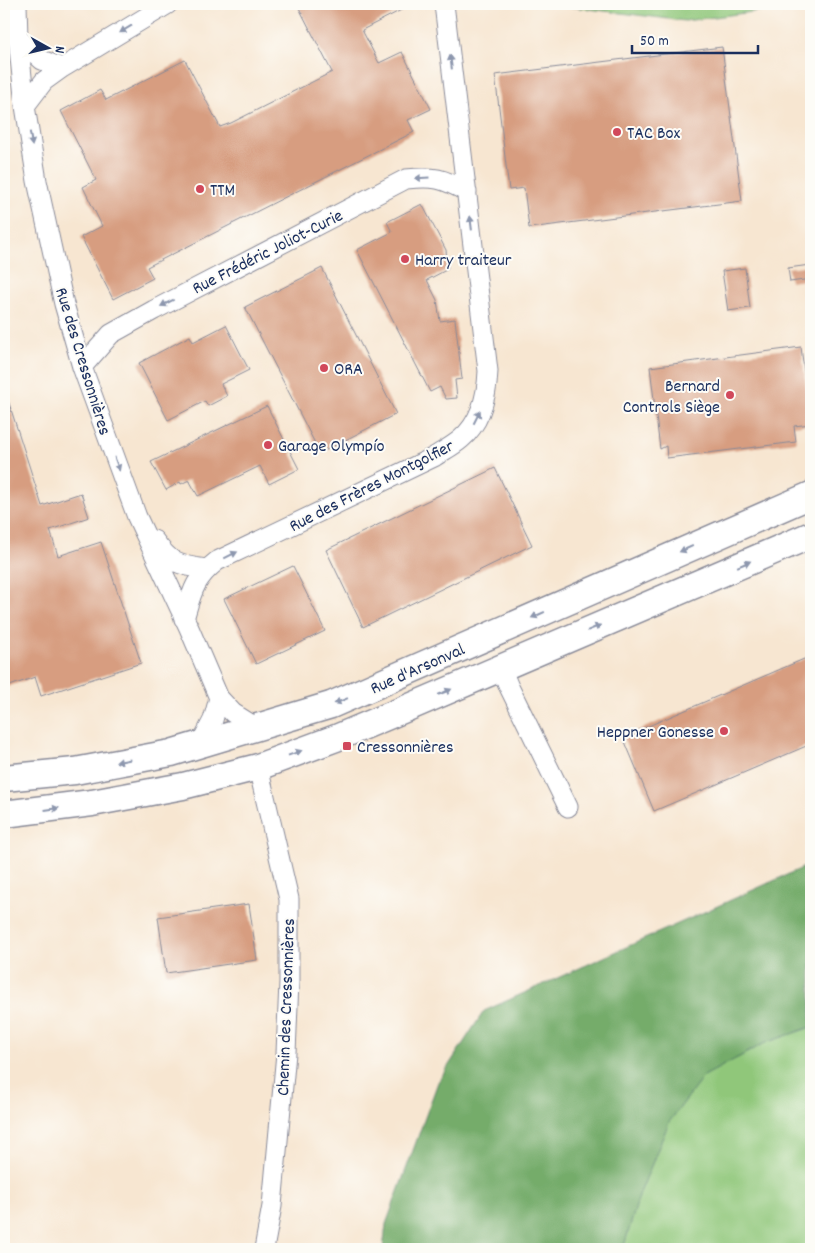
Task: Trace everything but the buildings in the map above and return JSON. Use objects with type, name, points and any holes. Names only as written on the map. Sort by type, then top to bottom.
[{"type":"main road","name":"Rue d'Arsonval","points":[[4,778],[75,770],[171,753],[257,728],[347,698],[811,495]]},
{"type":"main road","name":"Rue d'Arsonval","points":[[4,814],[49,810],[108,800],[183,786],[258,767],[336,738],[811,535]]},
{"type":"street","name":"Rue des Cressonnières","points":[[17,4],[18,38],[25,106],[37,181],[64,304],[82,367],[137,518],[219,698],[233,713],[257,728]]},
{"type":"street","points":[[25,106],[44,81],[62,68],[168,4]]},
{"type":"street","name":"Rue des Frères Montgolfier","points":[[184,619],[198,578],[217,561],[434,457],[462,439],[477,420],[487,392],[488,371],[444,4]]},
{"type":"street","points":[[18,38],[42,60],[62,68]]},
{"type":"street","name":"Rue Frédéric Joliot-Curie","points":[[82,367],[111,334],[406,180],[426,177],[448,181],[467,192]]},
{"type":"street","points":[[137,518],[163,553],[177,564],[206,569]]},
{"type":"street","points":[[501,668],[568,807]]},
{"type":"street","points":[[202,743],[213,720],[219,698]]},
{"type":"street","name":"Chemin des Cressonnières","points":[[258,767],[289,908],[289,982],[286,1053],[272,1206],[264,1249]]},
{"type":"green space","points":[[549,4],[811,4],[685,21]]},
{"type":"green space","points":[[811,864],[811,1027],[765,1043],[704,1076],[669,1122],[640,1193],[623,1249],[383,1249],[386,1224],[438,1082],[484,1011]]},
{"type":"green space","points":[[811,1027],[811,1249],[623,1249],[640,1193],[669,1122],[704,1076],[765,1043]]},
{"type":"place","name":"TAC Box","points":[[617,132]]},
{"type":"place","name":"TTM","points":[[200,189]]},
{"type":"place","name":"Harry traiteur","points":[[405,259]]},
{"type":"place","name":"ORA","points":[[324,368]]},
{"type":"place","name":"Bernard Controls Siège","points":[[730,395]]},
{"type":"place","name":"Garage Olympío","points":[[268,445]]},
{"type":"place","name":"Heppner Gonesse","points":[[724,731]]},
{"type":"place","name":"Cressonnières","points":[[347,746]]}]
